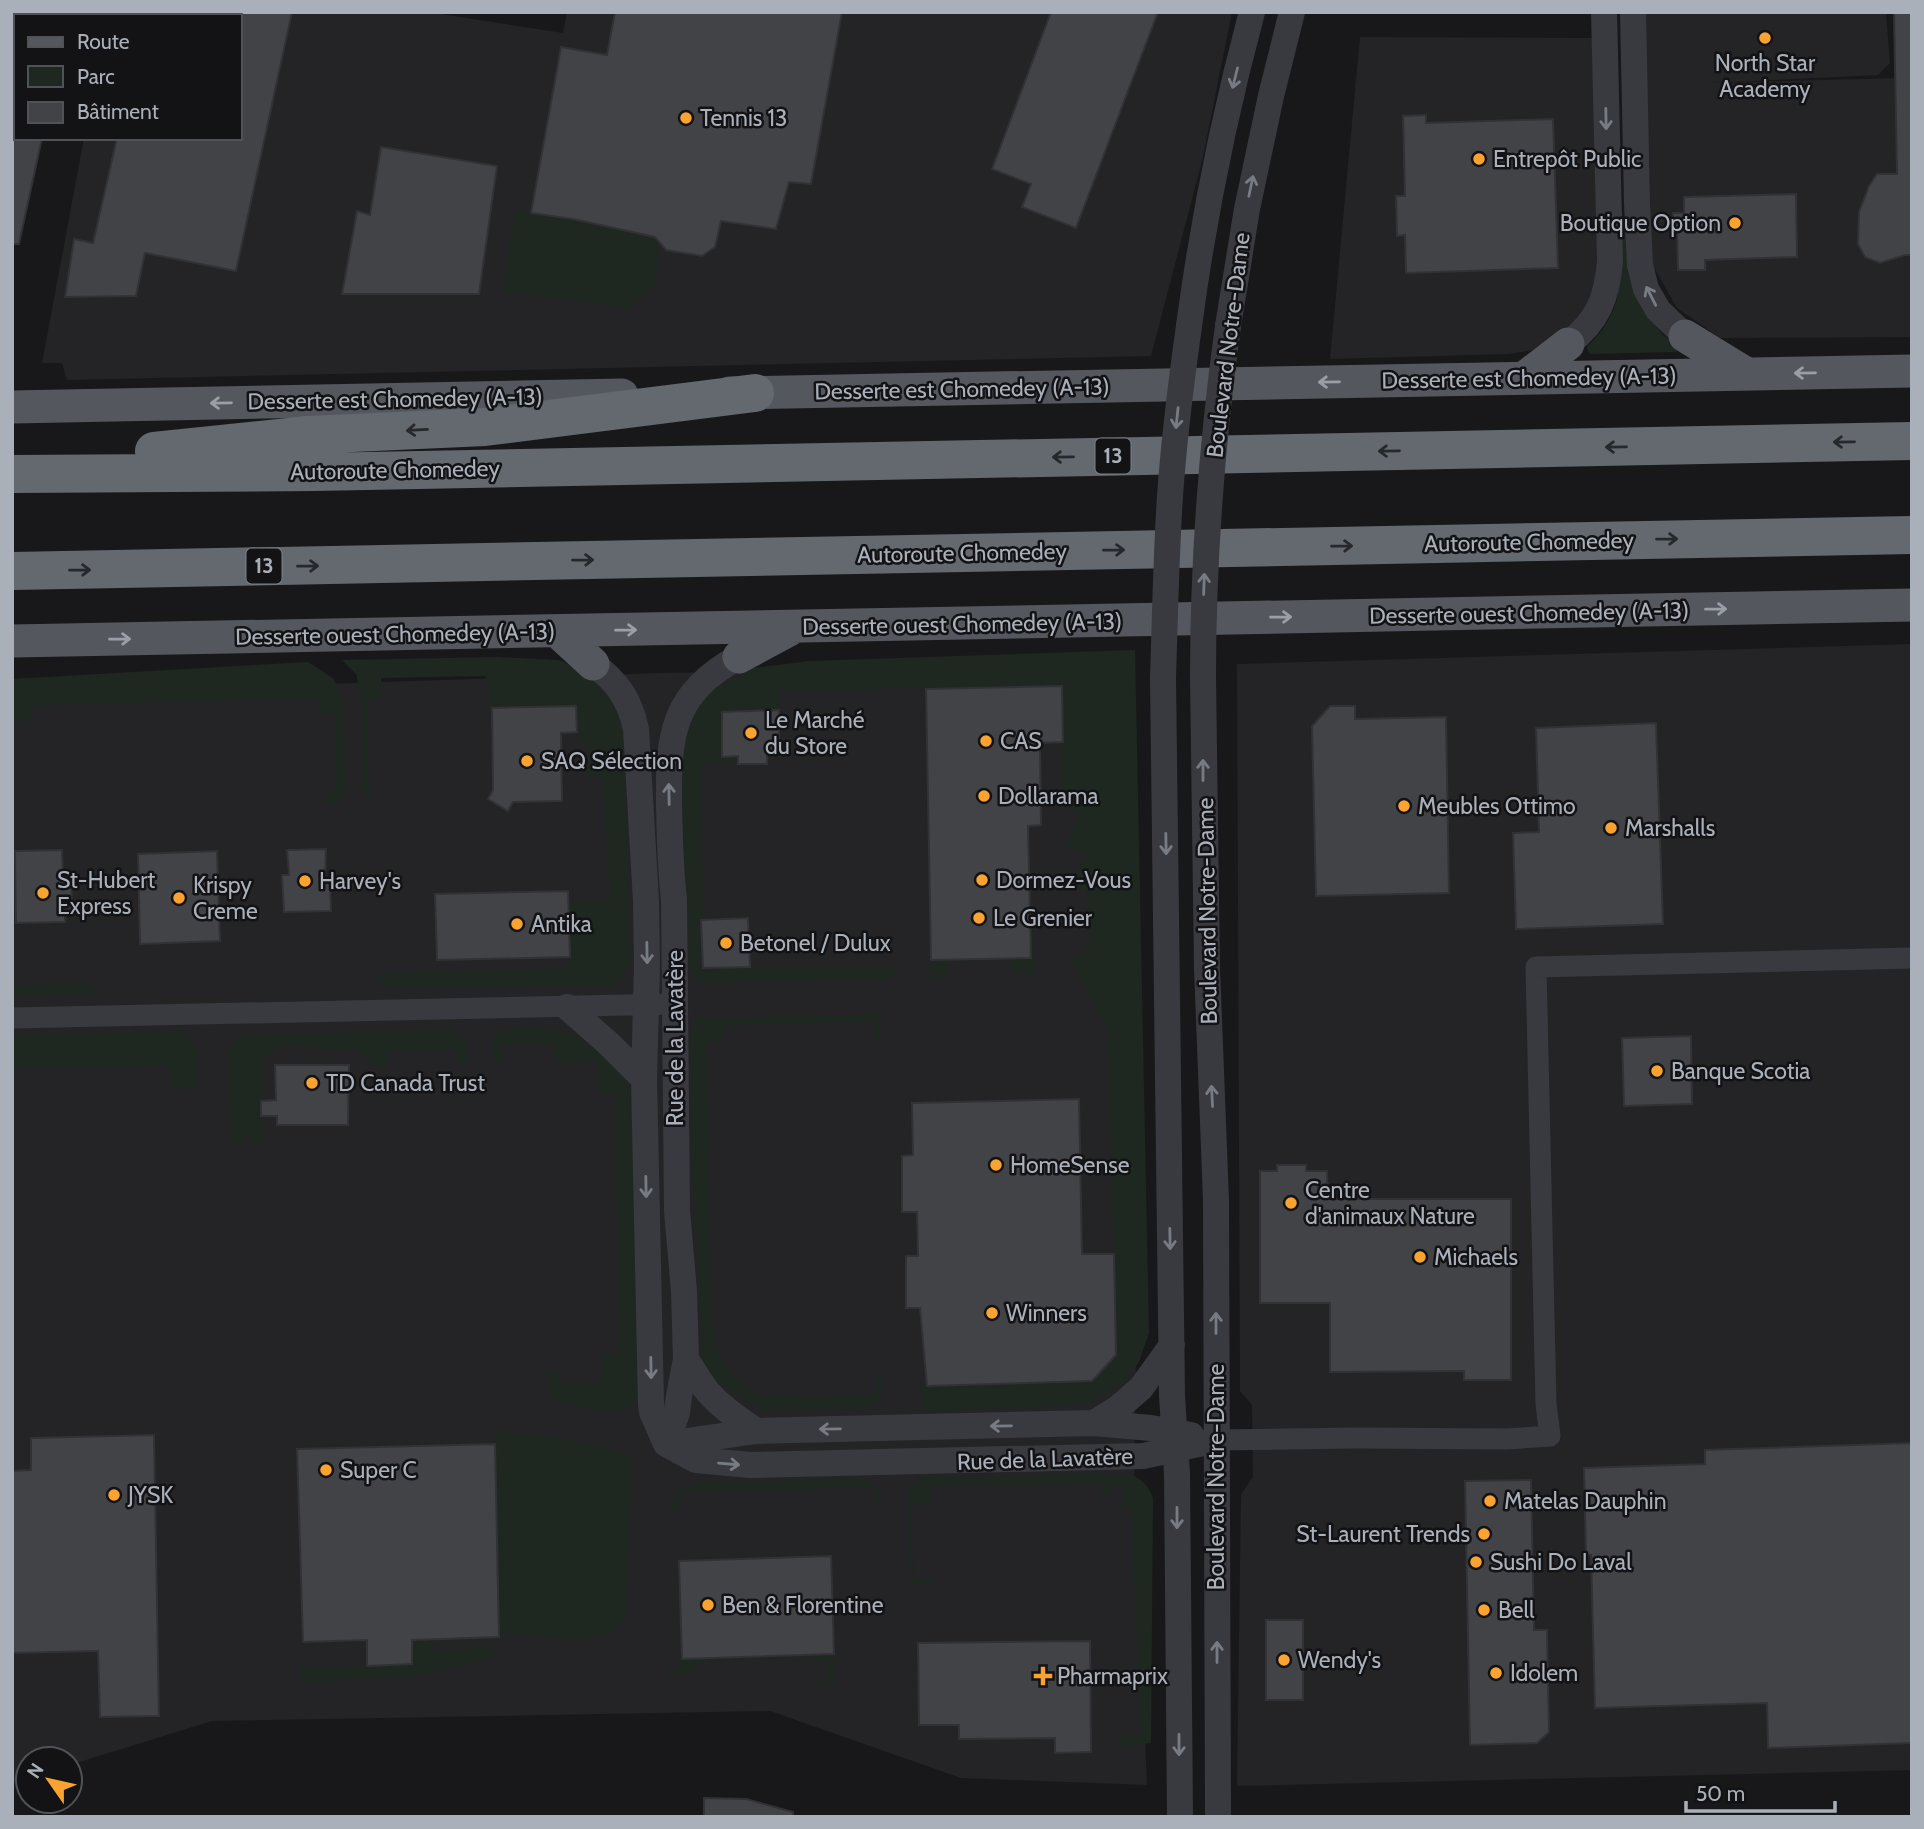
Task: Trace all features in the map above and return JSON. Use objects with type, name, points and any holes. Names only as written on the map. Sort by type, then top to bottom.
[{"type":"highway","points":[[12,466],[308,435],[485,427],[755,393]]},
{"type":"highway","name":"Autoroute Chomedey","points":[[12,474],[314,472],[1912,441]]},
{"type":"highway","name":"Autoroute Chomedey","points":[[12,571],[1912,535]]},
{"type":"main road","points":[[1685,336],[1747,374]]},
{"type":"main road","points":[[1524,378],[1568,344]]},
{"type":"main road","name":"Desserte est Chomedey (A-13)","points":[[12,407],[1912,371]]},
{"type":"main road","name":"Desserte ouest Chomedey (A-13)","points":[[12,641],[1912,606]]},
{"type":"main road","points":[[739,657],[794,627]]},
{"type":"main road","points":[[557,631],[593,664]]},
{"type":"street","name":"Boulevard Notre-Dame","points":[[1180,1817],[1163,678],[1170,496],[1180,393],[1202,239],[1230,95],[1252,12]]},
{"type":"street","name":"Boulevard Notre-Dame","points":[[1218,1817],[1216,1200],[1207,941],[1203,677],[1206,536],[1219,389],[1228,326],[1249,199],[1292,12]]},
{"type":"street","points":[[1568,344],[1597,313],[1603,302],[1608,278],[1604,12]]},
{"type":"street","points":[[1633,12],[1640,265],[1651,300],[1666,320],[1685,336]]},
{"type":"street","name":"Rue de la Lavatère","points":[[666,1444],[677,1413],[686,1359],[684,1291],[677,1210],[674,899],[670,863],[669,774],[672,743],[680,713],[688,698],[712,673],[739,657]]},
{"type":"street","name":"Rue de la Lavatère","points":[[593,664],[621,690],[633,714],[636,729],[646,901],[644,1079],[652,1412],[666,1444],[696,1460],[750,1465],[1129,1457],[1151,1455],[1175,1441],[1507,1439],[1550,1436],[1546,1404],[1536,967],[1912,958]]},
{"type":"street","points":[[12,1018],[674,1004]]},
{"type":"street","points":[[567,1007],[644,1079]]},
{"type":"street","points":[[1094,1423],[1118,1408],[1141,1388],[1172,1345]]},
{"type":"street","points":[[686,1359],[706,1390],[731,1413],[757,1431]]},
{"type":"street","name":"Rue de la Lavatère","points":[[666,1444],[757,1431],[1094,1423],[1151,1428],[1175,1441]]},
{"type":"shaded area","points":[[428,12],[563,33],[567,12],[1232,12],[1203,157],[1151,356],[67,380],[62,363],[42,363],[84,140],[242,140],[242,14],[106,14]]},
{"type":"shaded area","points":[[1642,12],[1886,12],[1890,63],[1878,75],[1711,83],[1898,78],[1912,12],[1912,337],[1720,338],[1677,308],[1649,259]]},
{"type":"shaded area","points":[[1360,37],[1596,38],[1599,250],[1595,295],[1569,328],[1533,350],[1509,354],[1330,359]]},
{"type":"shaded area","points":[[1912,644],[1912,1770],[1237,1786],[1241,1494],[1253,1477],[1252,1405],[1240,1391],[1237,664]]},
{"type":"shaded area","points":[[1122,665],[1136,1348],[1134,1485],[1147,1785],[961,1778],[770,1711],[212,1721],[84,1761],[84,1745],[14,1745],[12,1783],[12,694],[660,673]]},
{"type":"green space","points":[[1617,205],[1620,205],[1649,317],[1663,335],[1677,346],[1676,352],[1589,354],[1587,347],[1607,323],[1618,294]]},
{"type":"green space","points":[[515,211],[662,231],[654,286],[628,308],[503,291]]},
{"type":"green space","points":[[1135,650],[1149,1333],[1139,1362],[1122,1386],[1085,1404],[929,1413],[923,1409],[921,1387],[1091,1381],[1116,1355],[1108,1032],[1069,959],[1089,949],[1087,890],[1067,889],[1087,854],[1067,846],[1078,814],[1067,808],[1061,812],[1062,686],[779,690],[779,710],[722,712],[722,756],[738,756],[738,764],[702,762],[703,968],[901,967],[888,979],[708,983],[692,974],[685,957],[681,792],[683,731],[706,694],[753,668],[809,661]]},
{"type":"green space","points":[[497,657],[559,660],[586,673],[610,694],[624,722],[631,962],[614,985],[410,988],[384,986],[379,976],[388,973],[570,968],[569,902],[610,901],[603,777],[589,777],[588,741],[577,741],[576,706],[492,708],[485,676],[381,678],[381,699],[367,700],[369,797],[362,796],[361,697],[356,674],[342,660]]},
{"type":"green space","points":[[308,662],[334,679],[344,701],[345,793],[338,803],[323,804],[327,794],[335,790],[336,714],[320,712],[320,699],[31,705],[31,721],[12,720],[12,679]]},
{"type":"green space","points":[[1030,917],[1034,917],[1034,973],[1010,974],[1009,960],[947,961],[947,978],[932,977],[929,972],[928,960],[1030,958]]},
{"type":"green space","points":[[93,984],[93,995],[12,995],[12,985]]},
{"type":"green space","points":[[881,1014],[880,1037],[874,1040],[873,1021],[726,1025],[724,1040],[708,1042],[711,1319],[716,1346],[729,1373],[762,1395],[823,1398],[876,1394],[876,1379],[880,1378],[883,1388],[881,1400],[871,1408],[764,1411],[718,1384],[702,1363],[688,1040],[695,1021],[709,1018]]},
{"type":"green space","points":[[531,1027],[573,1034],[601,1048],[623,1073],[635,1110],[640,1396],[618,1411],[565,1404],[554,1399],[549,1383],[550,1373],[554,1371],[558,1373],[561,1384],[601,1384],[603,1356],[619,1353],[615,1091],[599,1091],[597,1062],[560,1063],[556,1057],[555,1045],[502,1044],[501,1066],[494,1054],[495,1031]]},
{"type":"green space","points":[[448,1030],[460,1035],[465,1042],[467,1064],[463,1066],[459,1064],[460,1050],[387,1051],[387,1068],[371,1064],[354,1051],[282,1045],[276,1048],[264,1061],[264,1145],[254,1146],[251,1135],[242,1138],[243,1146],[234,1146],[231,1142],[229,1053],[233,1044],[245,1035]]},
{"type":"green space","points":[[183,1031],[194,1043],[196,1050],[197,1088],[171,1089],[170,1066],[12,1068],[12,1035]]},
{"type":"green space","points":[[496,1432],[563,1438],[629,1455],[632,1470],[626,1611],[615,1630],[606,1635],[577,1639],[499,1632]]},
{"type":"green space","points":[[1128,1473],[1144,1483],[1153,1498],[1151,1743],[1128,1746],[1121,1744],[1120,1736],[1140,1735],[1132,1510],[1117,1509],[1126,1491],[1111,1485],[1101,1501],[1103,1484],[930,1486],[929,1504],[911,1505],[913,1578],[932,1579],[932,1584],[911,1584],[908,1491],[911,1491],[913,1484],[922,1477]]},
{"type":"green space","points":[[860,1479],[872,1482],[880,1492],[882,1503],[876,1506],[872,1487],[681,1492],[676,1511],[669,1507],[679,1488],[700,1482]]},
{"type":"green space","points":[[431,1639],[431,1652],[491,1647],[497,1651],[493,1659],[409,1677],[301,1682],[299,1668],[412,1664],[412,1640]]},
{"type":"green space","points":[[834,1654],[835,1682],[829,1687],[814,1685],[812,1681],[827,1680],[827,1662],[813,1662],[812,1655]]},
{"type":"green space","points":[[682,1659],[708,1659],[687,1675],[667,1674],[667,1669],[682,1670]]},
{"type":"building","points":[[292,12],[236,271],[145,253],[136,296],[65,297],[74,239],[93,243],[117,140],[242,140],[240,14]]},
{"type":"building","name":"Tennis 13","points":[[615,12],[842,12],[811,184],[789,182],[776,229],[721,221],[715,247],[702,256],[666,250],[655,237],[531,213],[561,47],[607,55]]},
{"type":"building","points":[[1051,12],[1158,12],[1076,228],[1022,207],[1031,184],[992,169]]},
{"type":"building","points":[[1894,12],[1912,12],[1912,255],[1880,263],[1865,257],[1858,244],[1859,212],[1877,174],[1897,174]]},
{"type":"building","name":"Entrepôt Public","points":[[1426,115],[1426,123],[1553,119],[1558,268],[1406,273],[1405,235],[1397,236],[1396,196],[1405,196],[1403,116]]},
{"type":"building","points":[[12,138],[42,140],[19,244],[12,244]]},
{"type":"building","points":[[381,147],[497,166],[479,294],[342,294],[357,211],[370,215]]},
{"type":"building","name":"Boutique Option","points":[[1796,194],[1797,257],[1705,260],[1705,270],[1678,270],[1677,234],[1673,233],[1673,213],[1684,213],[1684,197]]},
{"type":"building","points":[[1062,686],[1063,742],[1040,743],[1041,825],[1028,826],[1031,958],[931,960],[926,689]]},
{"type":"building","name":"SAQ Sélection","points":[[576,706],[577,732],[561,733],[562,801],[513,802],[508,811],[488,799],[493,790],[492,708]]},
{"type":"building","points":[[1330,706],[1355,706],[1355,719],[1446,717],[1449,893],[1316,896],[1312,726]]},
{"type":"building","name":"Le Marché du Store","points":[[779,710],[779,754],[767,754],[767,764],[738,764],[738,756],[722,757],[722,712]]},
{"type":"building","points":[[1656,723],[1663,924],[1516,929],[1513,833],[1539,832],[1536,728]]},
{"type":"building","name":"Harvey's","points":[[326,849],[325,878],[330,883],[331,911],[284,912],[282,875],[289,875],[287,850]]},
{"type":"building","name":"St-Hubert Express","points":[[62,850],[63,878],[71,878],[72,909],[65,909],[65,922],[16,923],[15,851]]},
{"type":"building","name":"Krispy Creme","points":[[217,851],[220,941],[140,944],[138,854]]},
{"type":"building","points":[[568,891],[570,957],[437,960],[435,894]]},
{"type":"building","name":"Betonel / Dulux","points":[[748,918],[750,967],[703,968],[701,920]]},
{"type":"building","name":"Banque Scotia","points":[[1691,1036],[1692,1104],[1624,1106],[1622,1038]]},
{"type":"building","name":"TD Canada Trust","points":[[275,1065],[349,1065],[348,1125],[277,1125],[277,1116],[261,1116],[261,1101],[276,1100]]},
{"type":"building","points":[[1079,1099],[1082,1254],[1114,1254],[1116,1355],[1092,1381],[927,1386],[920,1308],[906,1308],[906,1256],[918,1256],[917,1212],[902,1212],[902,1156],[913,1155],[912,1103]]},
{"type":"building","points":[[1277,1165],[1306,1165],[1306,1171],[1327,1171],[1328,1199],[1511,1199],[1511,1380],[1464,1380],[1464,1371],[1330,1372],[1330,1303],[1260,1303],[1260,1171],[1277,1171]]},
{"type":"building","points":[[154,1435],[159,1716],[100,1717],[98,1651],[12,1653],[12,1471],[31,1470],[31,1438]]},
{"type":"building","points":[[1912,1443],[1911,1743],[1768,1748],[1767,1703],[1595,1708],[1591,1555],[1586,1555],[1584,1468],[1705,1464],[1705,1450]]},
{"type":"building","points":[[495,1444],[499,1637],[412,1640],[412,1664],[367,1666],[367,1640],[303,1642],[297,1449]]},
{"type":"building","points":[[1531,1480],[1534,1630],[1547,1630],[1549,1732],[1537,1743],[1470,1745],[1465,1481]]},
{"type":"building","points":[[831,1556],[834,1654],[682,1659],[679,1561]]},
{"type":"building","name":"Wendy's","points":[[1266,1620],[1303,1620],[1303,1700],[1266,1700]]},
{"type":"building","points":[[1090,1641],[1091,1752],[1055,1753],[1055,1738],[959,1739],[959,1725],[919,1725],[918,1643]]},
{"type":"building","points":[[704,1798],[746,1799],[793,1812],[793,1817],[704,1817]]},
{"type":"place","name":"North Star Academy","points":[[1765,38]]},
{"type":"place","name":"Tennis 13","points":[[686,118]]},
{"type":"place","name":"Entrepôt Public","points":[[1479,159]]},
{"type":"place","name":"Boutique Option","points":[[1735,223]]},
{"type":"place","name":"Le Marché du Store","points":[[751,733]]},
{"type":"place","name":"CAS","points":[[986,741]]},
{"type":"place","name":"SAQ Sélection","points":[[527,761]]},
{"type":"place","name":"Dollarama","points":[[984,796]]},
{"type":"place","name":"Meubles Ottimo","points":[[1404,806]]},
{"type":"place","name":"Marshalls","points":[[1611,828]]},
{"type":"place","name":"Dormez-Vous","points":[[982,880]]},
{"type":"place","name":"Harvey's","points":[[305,881]]},
{"type":"place","name":"St-Hubert Express","points":[[43,893]]},
{"type":"place","name":"Krispy Creme","points":[[179,898]]},
{"type":"place","name":"Le Grenier","points":[[979,918]]},
{"type":"place","name":"Antika","points":[[517,924]]},
{"type":"place","name":"Betonel / Dulux","points":[[726,943]]},
{"type":"place","name":"Banque Scotia","points":[[1657,1071]]},
{"type":"place","name":"TD Canada Trust","points":[[312,1083]]},
{"type":"place","name":"HomeSense","points":[[996,1165]]},
{"type":"place","name":"Centre d'animaux Nature","points":[[1291,1203]]},
{"type":"place","name":"Michaels","points":[[1420,1257]]},
{"type":"place","name":"Winners","points":[[992,1313]]},
{"type":"place","name":"Super C","points":[[326,1470]]},
{"type":"place","name":"JYSK","points":[[114,1495]]},
{"type":"place","name":"Matelas Dauphin","points":[[1490,1501]]},
{"type":"place","name":"St-Laurent Trends","points":[[1484,1534]]},
{"type":"place","name":"Sushi Do Laval","points":[[1476,1562]]},
{"type":"place","name":"Ben & Florentine","points":[[708,1605]]},
{"type":"place","name":"Bell","points":[[1484,1610]]},
{"type":"place","name":"Wendy's","points":[[1284,1660]]},
{"type":"place","name":"Idolem","points":[[1496,1673]]},
{"type":"place","name":"Pharmaprix","points":[[1043,1676]]}]
